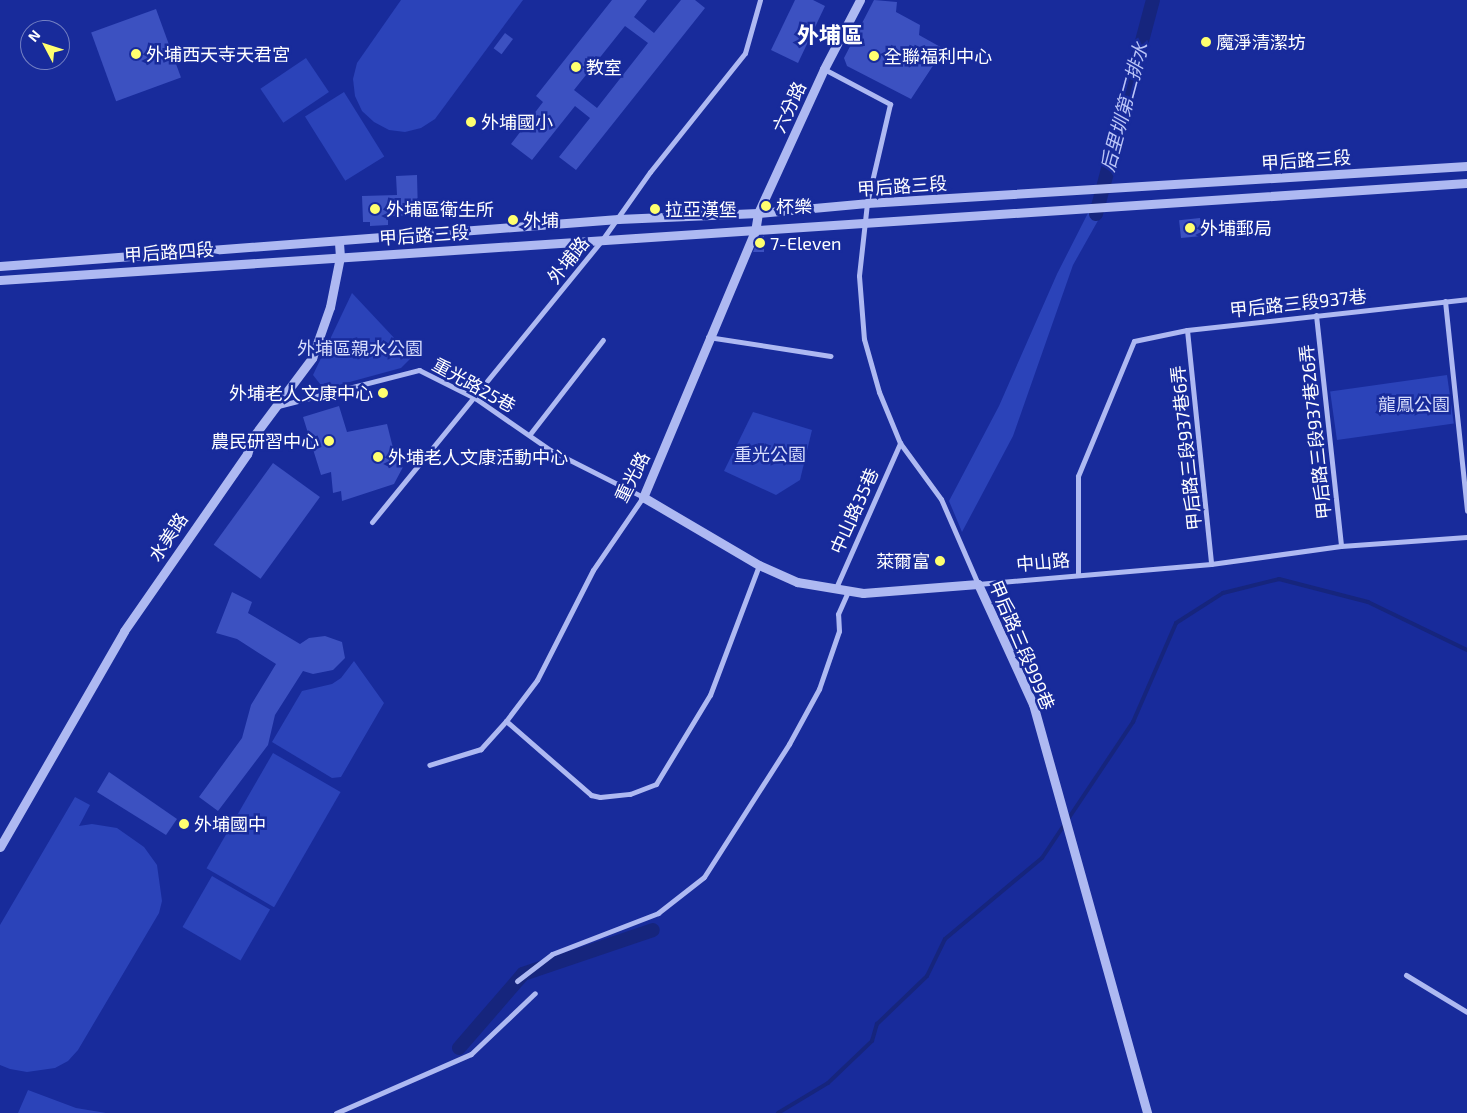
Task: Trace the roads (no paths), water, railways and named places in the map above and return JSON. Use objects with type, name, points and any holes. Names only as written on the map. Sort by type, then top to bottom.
[{"type":"street","name":"外埔路","points":[[372,522],[602,240],[650,172],[745,53],[760,0]]},
{"type":"street","name":"六分路","points":[[755,231],[758,213],[824,69],[860,0]]},
{"type":"street","name":"甲后路三段999巷","points":[[824,69],[890,104],[867,203],[859,276],[864,339],[878,392],[900,443],[941,499],[1033,704],[1147,1113]]},
{"type":"street","name":"甲后路三段","points":[[339,241],[618,219],[758,213],[867,203],[1467,166]]},
{"type":"street","name":"甲后路三段","points":[[340,257],[755,231],[1467,182]]},
{"type":"street","name":"重光路","points":[[429,765],[481,748],[506,721],[537,680],[593,570],[643,497],[708,337],[755,231]]},
{"type":"street","name":"水美路","points":[[0,848],[124,631],[277,406],[312,358],[330,307],[340,257],[339,241]]},
{"type":"street","name":"甲后路四段","points":[[0,266],[339,241]]},
{"type":"street","name":"甲后路四段","points":[[0,280],[340,257]]},
{"type":"street","name":"甲后路三段937巷","points":[[1078,575],[1078,476],[1134,341],[1187,330],[1467,299]]},
{"type":"street","points":[[1446,301],[1467,511]]},
{"type":"street","name":"甲后路三段937巷26弄","points":[[1316,315],[1341,546]]},
{"type":"street","name":"甲后路三段937巷6弄","points":[[1187,330],[1211,564]]},
{"type":"street","points":[[708,337],[831,356]]},
{"type":"street","points":[[530,434],[603,340]]},
{"type":"street","name":"重光路25巷","points":[[277,406],[419,370],[474,398],[530,434],[550,450],[643,497]]},
{"type":"street","name":"中山路35巷","points":[[835,590],[900,443]]},
{"type":"street","name":"中山路","points":[[643,497],[759,565],[797,582],[848,592],[978,584],[1211,564],[1341,546],[1467,537]]},
{"type":"street","points":[[506,721],[591,795],[600,797],[630,794],[656,784],[710,696],[759,565]]},
{"type":"street","points":[[517,981],[552,954],[658,913],[704,877],[789,744],[819,689],[839,631],[838,614],[848,592]]},
{"type":"street","points":[[1406,975],[1467,1012]]},
{"type":"street","points":[[336,1113],[471,1054],[535,993]]},
{"type":"waterway","name":"后里圳第二排水","points":[[1096,214],[1153,0]]},
{"type":"waterway","points":[[778,1113],[828,1083],[872,1041],[877,1024],[927,976],[945,939],[1042,858],[1133,722],[1176,623],[1223,593],[1279,579],[1368,602],[1467,650]]},
{"type":"waterway","name":"后里圳第二排水","points":[[459,1048],[523,974],[653,930]]},
{"type":"place","name":"魔淨清潔坊","points":[[1206,42]]},
{"type":"place","name":"外埔西天寺天君宮","points":[[136,54]]},
{"type":"place","name":"全聯福利中心","points":[[874,56]]},
{"type":"place","name":"教室","points":[[576,67]]},
{"type":"place","name":"外埔國小","points":[[471,122]]},
{"type":"place","name":"杯樂","points":[[766,206]]},
{"type":"place","name":"外埔區衛生所","points":[[375,209]]},
{"type":"place","name":"拉亞漢堡","points":[[655,209]]},
{"type":"place","name":"外埔","points":[[513,220]]},
{"type":"place","name":"外埔郵局","points":[[1190,228]]},
{"type":"place","name":"7-Eleven","points":[[760,243]]},
{"type":"place","name":"外埔老人文康中心","points":[[383,393]]},
{"type":"place","name":"農民研習中心","points":[[329,441]]},
{"type":"place","name":"外埔老人文康活動中心","points":[[378,457]]},
{"type":"place","name":"萊爾富","points":[[940,561]]},
{"type":"place","name":"外埔國中","points":[[184,824]]},
{"type":"district","name":"外埔區","points":[[830,35]]},
{"type":"park label","name":"外埔區親水公園","points":[[360,348]]},
{"type":"park label","name":"龍鳳公園","points":[[1414,404]]},
{"type":"park label","name":"重光公園","points":[[770,454]]}]
